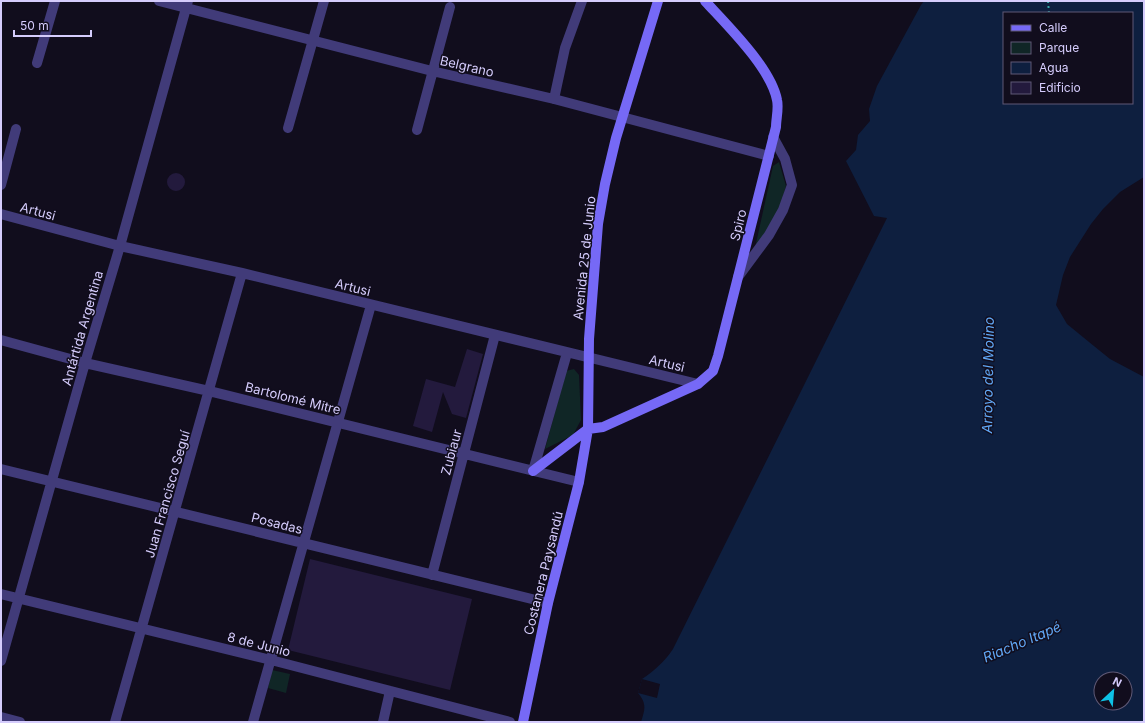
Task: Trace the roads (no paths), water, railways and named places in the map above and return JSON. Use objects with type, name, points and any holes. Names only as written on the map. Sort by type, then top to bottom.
[{"type":"main road","name":"Avenida 25 de Junio","points":[[588,430],[588,358],[598,224],[605,184],[622,118],[658,1]]},
{"type":"main road","name":"Spiro","points":[[698,384],[713,371],[718,356],[776,127],[778,100],[765,72],[748,49],[705,1]]},
{"type":"main road","points":[[534,471],[588,430],[603,427],[698,384]]},
{"type":"main road","name":"Costanera Paysandú","points":[[523,722],[548,603],[579,482],[588,430]]},
{"type":"street","points":[[37,63],[55,1]]},
{"type":"street","name":"Belgrano","points":[[160,1],[187,4],[313,40],[432,71],[554,99],[769,156]]},
{"type":"street","points":[[288,128],[324,1]]},
{"type":"street","points":[[554,99],[565,48],[582,1]]},
{"type":"street","name":"Antártida Argentina","points":[[1,661],[85,363],[120,246],[187,4]]},
{"type":"street","points":[[417,130],[450,7]]},
{"type":"street","points":[[1,185],[16,129]]},
{"type":"street","points":[[738,277],[769,235],[783,210],[792,185],[784,159],[773,137]]},
{"type":"street","name":"Artusi","points":[[1,214],[120,246],[242,273],[698,384]]},
{"type":"street","name":"Juan Francisco Seguí","points":[[115,722],[176,512],[242,273]]},
{"type":"street","points":[[253,722],[371,305]]},
{"type":"street","name":"Zubiaur","points":[[432,575],[495,335]]},
{"type":"street","name":"Bartolomé Mitre","points":[[1,340],[85,363],[209,391],[579,482]]},
{"type":"street","points":[[534,471],[566,353]]},
{"type":"street","name":"Posadas","points":[[1,469],[548,603]]},
{"type":"street","name":"8 de Junio","points":[[1,594],[270,660],[510,722]]},
{"type":"street","points":[[383,722],[390,691]]},
{"type":"street","points":[[1,717],[20,722]]},
{"type":"water","points":[[924,1],[1144,1],[1144,177],[1120,192],[1091,224],[1070,257],[1063,275],[1056,305],[1067,324],[1089,342],[1110,359],[1144,377],[1144,722],[641,722],[644,704],[638,693],[642,679],[659,666],[673,649],[887,218],[874,216],[846,161],[856,150],[858,135],[870,121],[869,109],[877,86]]},
{"type":"water label","name":"Arroyo del Molino","points":[[988,375]]},
{"type":"water label","name":"Riacho Itapé","points":[[1022,642]]}]
